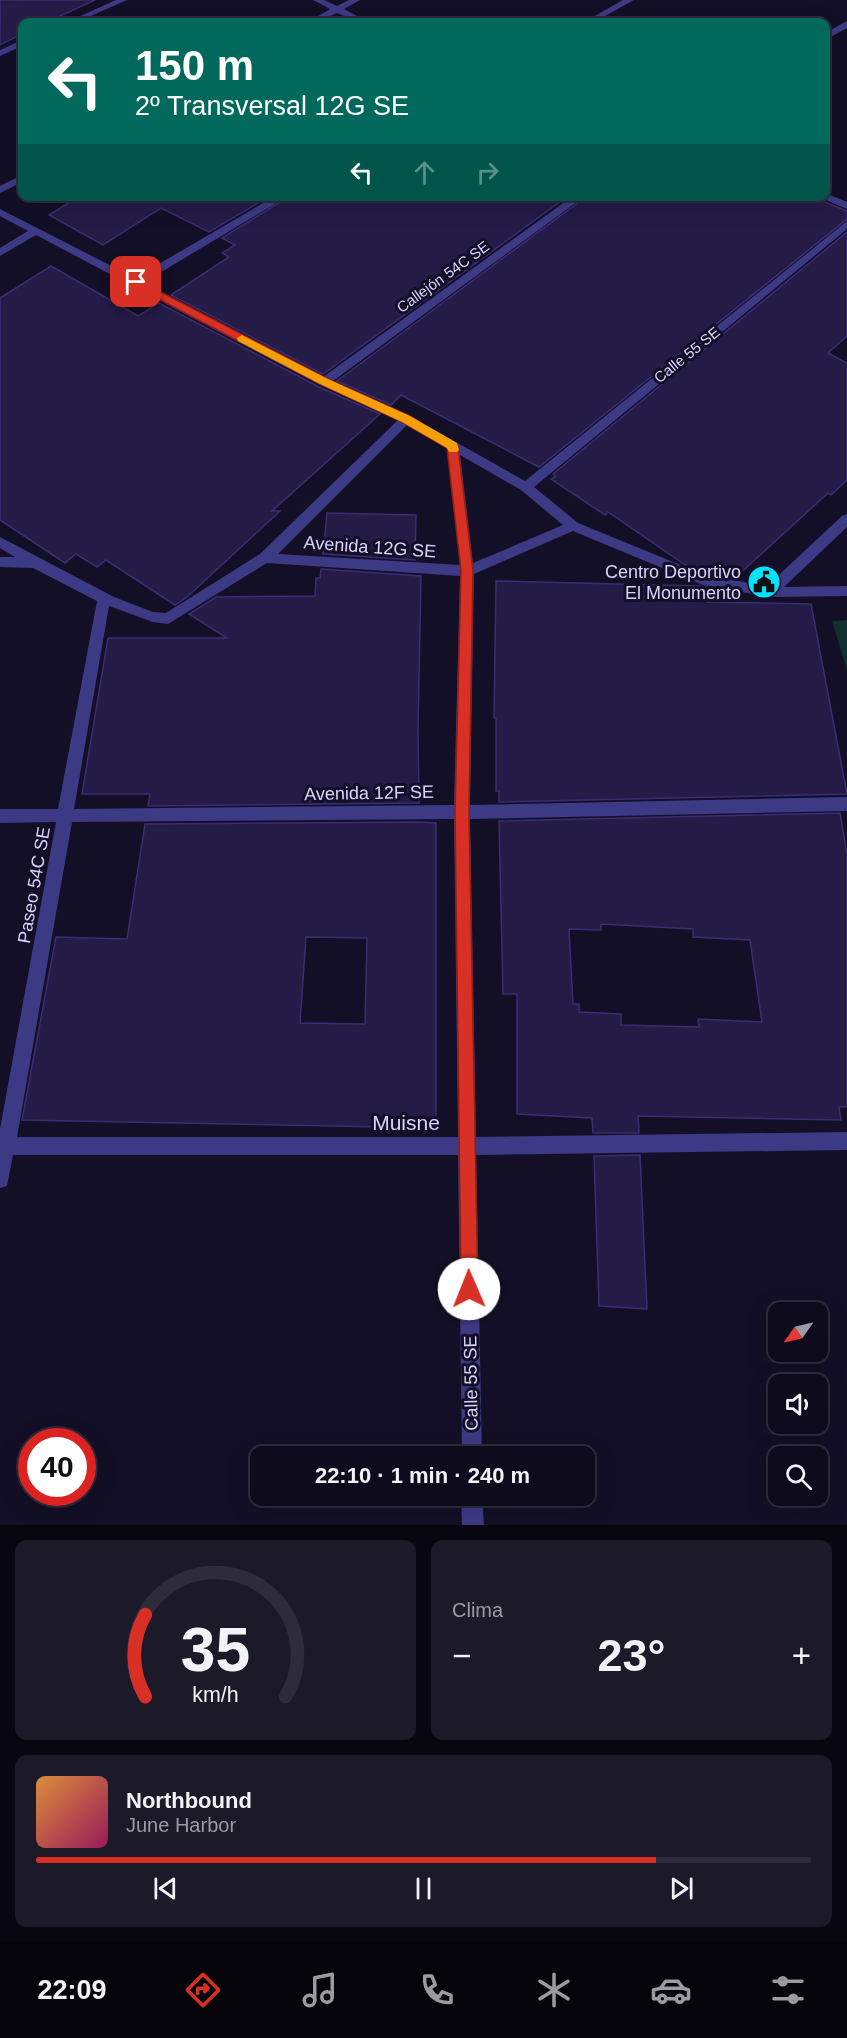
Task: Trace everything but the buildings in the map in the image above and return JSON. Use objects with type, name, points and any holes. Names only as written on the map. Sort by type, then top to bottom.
[{"type":"street","points":[[80,18],[123,0]]},
{"type":"street","points":[[317,0],[355,18]]},
{"type":"street","points":[[320,18],[356,0]]},
{"type":"street","points":[[596,18],[630,0]]},
{"type":"street","points":[[830,34],[847,24]]},
{"type":"street","points":[[0,53],[18,46]]},
{"type":"street","points":[[0,190],[18,180]]},
{"type":"street","points":[[830,198],[847,206]]},
{"type":"street","points":[[136,282],[274,201]]},
{"type":"street","name":"Callejón 54C SE","points":[[324,382],[573,201]]},
{"type":"street","points":[[0,212],[324,382],[406,419],[526,487],[573,526],[703,580],[770,592],[847,591]]},
{"type":"street","name":"Calle 55 SE","points":[[526,487],[847,224]]},
{"type":"street","points":[[0,253],[36,231]]},
{"type":"street","points":[[0,542],[33,563],[104,597],[160,620],[168,619],[265,558],[406,419]]},
{"type":"street","name":"Calle 55 SE","points":[[453,446],[467,571],[462,812],[472,1446]]},
{"type":"street","points":[[770,592],[847,519]]},
{"type":"street","name":"Avenida 12G SE","points":[[265,558],[467,571],[573,526]]},
{"type":"street","points":[[0,562],[33,563]]},
{"type":"street","name":"Paseo 54C SE","points":[[0,1179],[3,1146],[66,816],[104,597]]},
{"type":"street","name":"Avenida 12F SE","points":[[0,816],[462,812],[847,804]]},
{"type":"street","name":"Muisne","points":[[3,1146],[467,1146],[847,1141]]},
{"type":"street","points":[[472,1506],[473,1525]]},
{"type":"green space","points":[[847,620],[847,670],[832,621]]},
{"type":"slow traffic","points":[[242,338],[324,382],[406,419],[453,446],[453,450]]},
{"type":"place","name":"Centro Deportivo El Monumento","points":[[764,582]]},
{"type":"route","points":[[136,282],[324,382],[406,419],[453,446],[467,571],[462,812],[469,1289]]}]
